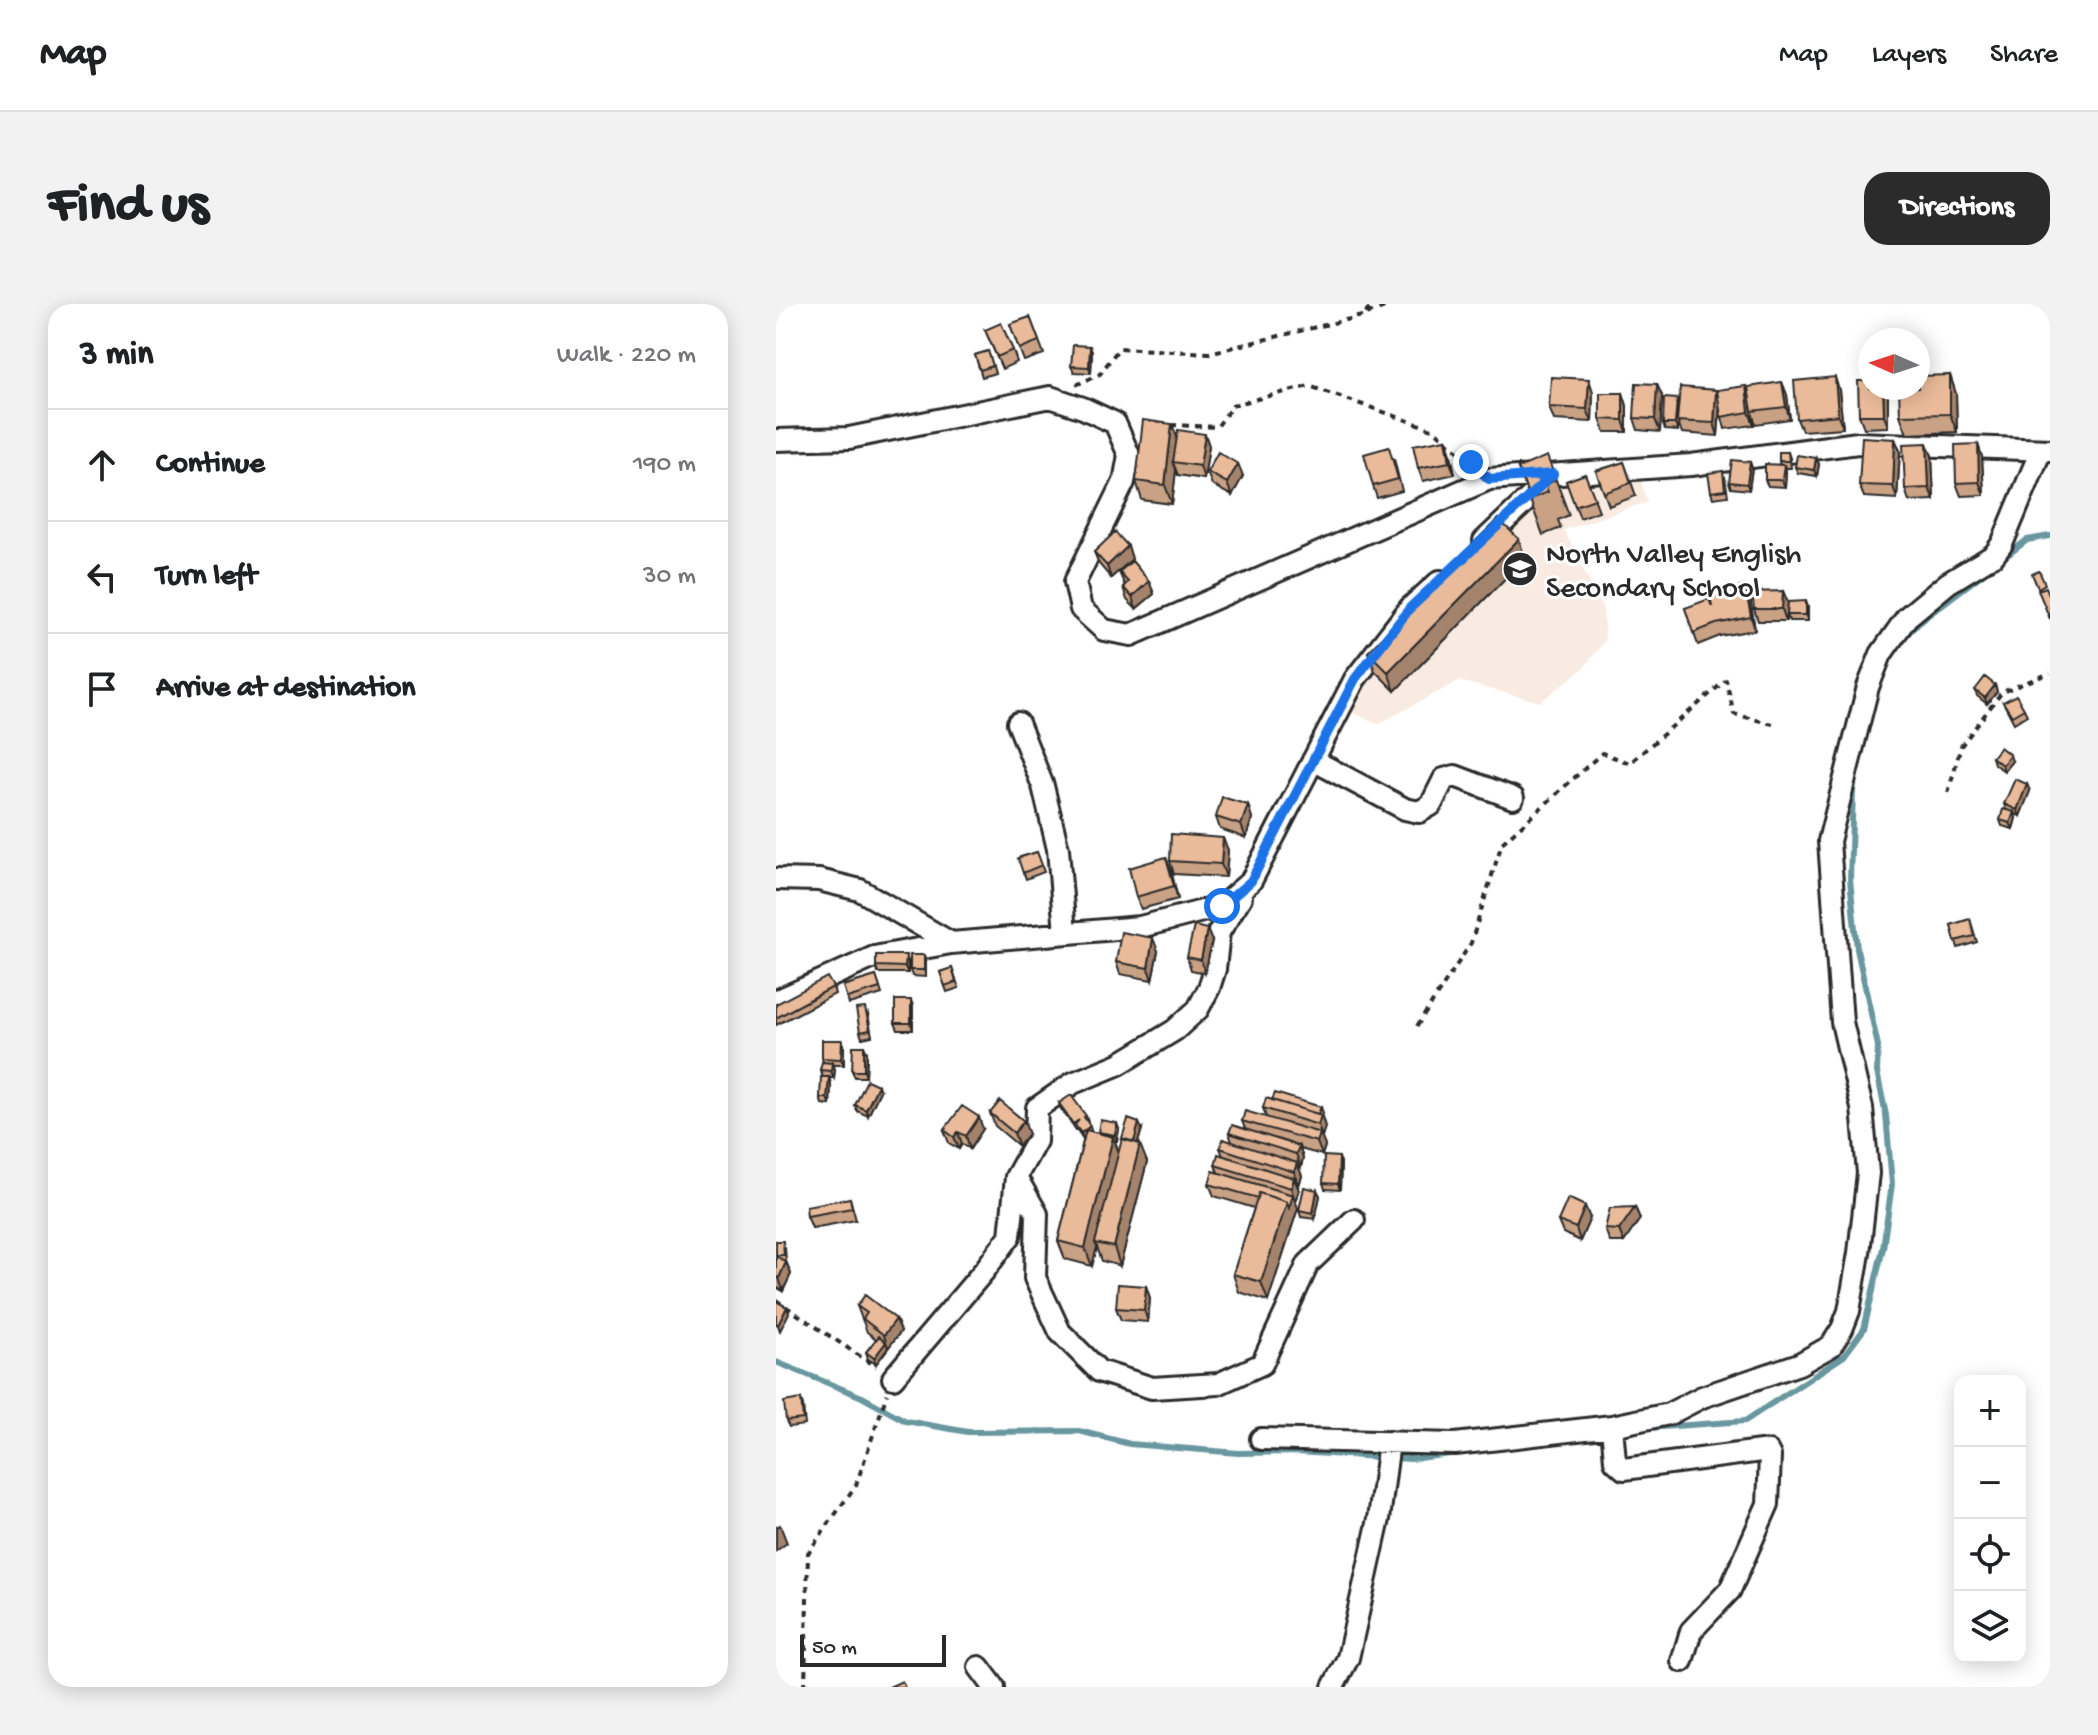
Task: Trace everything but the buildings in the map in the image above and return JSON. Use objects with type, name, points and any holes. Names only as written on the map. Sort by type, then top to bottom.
[{"type":"street","points":[[776,440],[849,438],[1050,397],[1115,423],[1129,455],[1124,482],[1075,582],[1081,609],[1104,630],[1131,635],[1489,479],[1691,465],[1858,443],[2046,450],[1994,555],[1948,583],[1907,617],[1881,654],[1864,702],[1829,841],[1842,1022],[1862,1108],[1868,1173],[1855,1279],[1842,1329],[1831,1346],[1799,1364],[1702,1397],[1669,1414],[1612,1426],[1455,1444],[1261,1439]]},
{"type":"street","points":[[890,1388],[1010,1236],[1016,1177],[1036,1141],[1037,1108],[1073,1083],[1119,1064],[1175,1030],[1198,1009],[1215,969],[1219,932],[1251,881],[1355,679],[1410,608],[1553,474]]},
{"type":"street","points":[[1018,723],[1043,786],[1058,849],[1065,933]]},
{"type":"street","points":[[1313,760],[1405,809],[1419,812],[1431,805],[1444,779],[1455,776],[1513,798]]},
{"type":"street","points":[[776,879],[819,880],[860,890],[951,943]]},
{"type":"street","points":[[776,1001],[874,957],[951,943],[1140,927],[1222,906],[1251,881]]},
{"type":"street","points":[[1016,1177],[1037,1214],[1035,1278],[1060,1332],[1099,1371],[1152,1388],[1218,1384],[1262,1364],[1308,1264],[1354,1220]]},
{"type":"street","points":[[1612,1426],[1618,1467],[1631,1469],[1761,1451],[1768,1452],[1770,1456],[1770,1496],[1761,1519],[1730,1590],[1691,1631],[1682,1661]]},
{"type":"street","points":[[1333,1687],[1348,1658],[1379,1519],[1389,1442]]},
{"type":"street","points":[[979,1667],[994,1687]]},
{"type":"path","points":[[1362,316],[1375,304]]},
{"type":"path","points":[[1050,397],[1100,374],[1119,348],[1209,353],[1362,316],[1392,304]]},
{"type":"path","points":[[1159,424],[1217,427],[1233,405],[1309,386],[1435,430],[1489,479]]},
{"type":"path","points":[[1948,793],[1961,746],[2002,692],[2050,673]]},
{"type":"path","points":[[1417,1026],[1471,943],[1502,843],[1602,753],[1630,763],[1726,680],[1734,714],[1776,725]]},
{"type":"path","points":[[776,1300],[890,1388],[856,1485],[808,1553],[805,1687]]},
{"type":"shaded area","name":"North Valley English Secondary School","points":[[1634,463],[1648,502],[1564,530],[1603,609],[1605,640],[1584,668],[1540,702],[1459,681],[1378,724],[1339,706],[1529,495]]},
{"type":"waterway","points":[[2001,560],[2027,540],[2050,536]]},
{"type":"waterway","points":[[1883,671],[1900,642],[1919,622],[1989,569]]},
{"type":"waterway","points":[[1647,1428],[1745,1421],[1844,1356],[1864,1329],[1883,1248],[1892,1184],[1886,1115],[1877,1072],[1878,1046],[1857,949],[1850,879],[1856,773]]},
{"type":"waterway","points":[[776,1362],[862,1397],[906,1421],[968,1432],[1079,1431],[1130,1444],[1238,1453],[1297,1452],[1411,1459],[1458,1453]]},
{"type":"place","name":"North Valley English Secondary School","points":[[1520,569]]},
{"type":"route","points":[[1222,906],[1251,881],[1355,679],[1410,608],[1553,474],[1489,479],[1471,462]]}]
